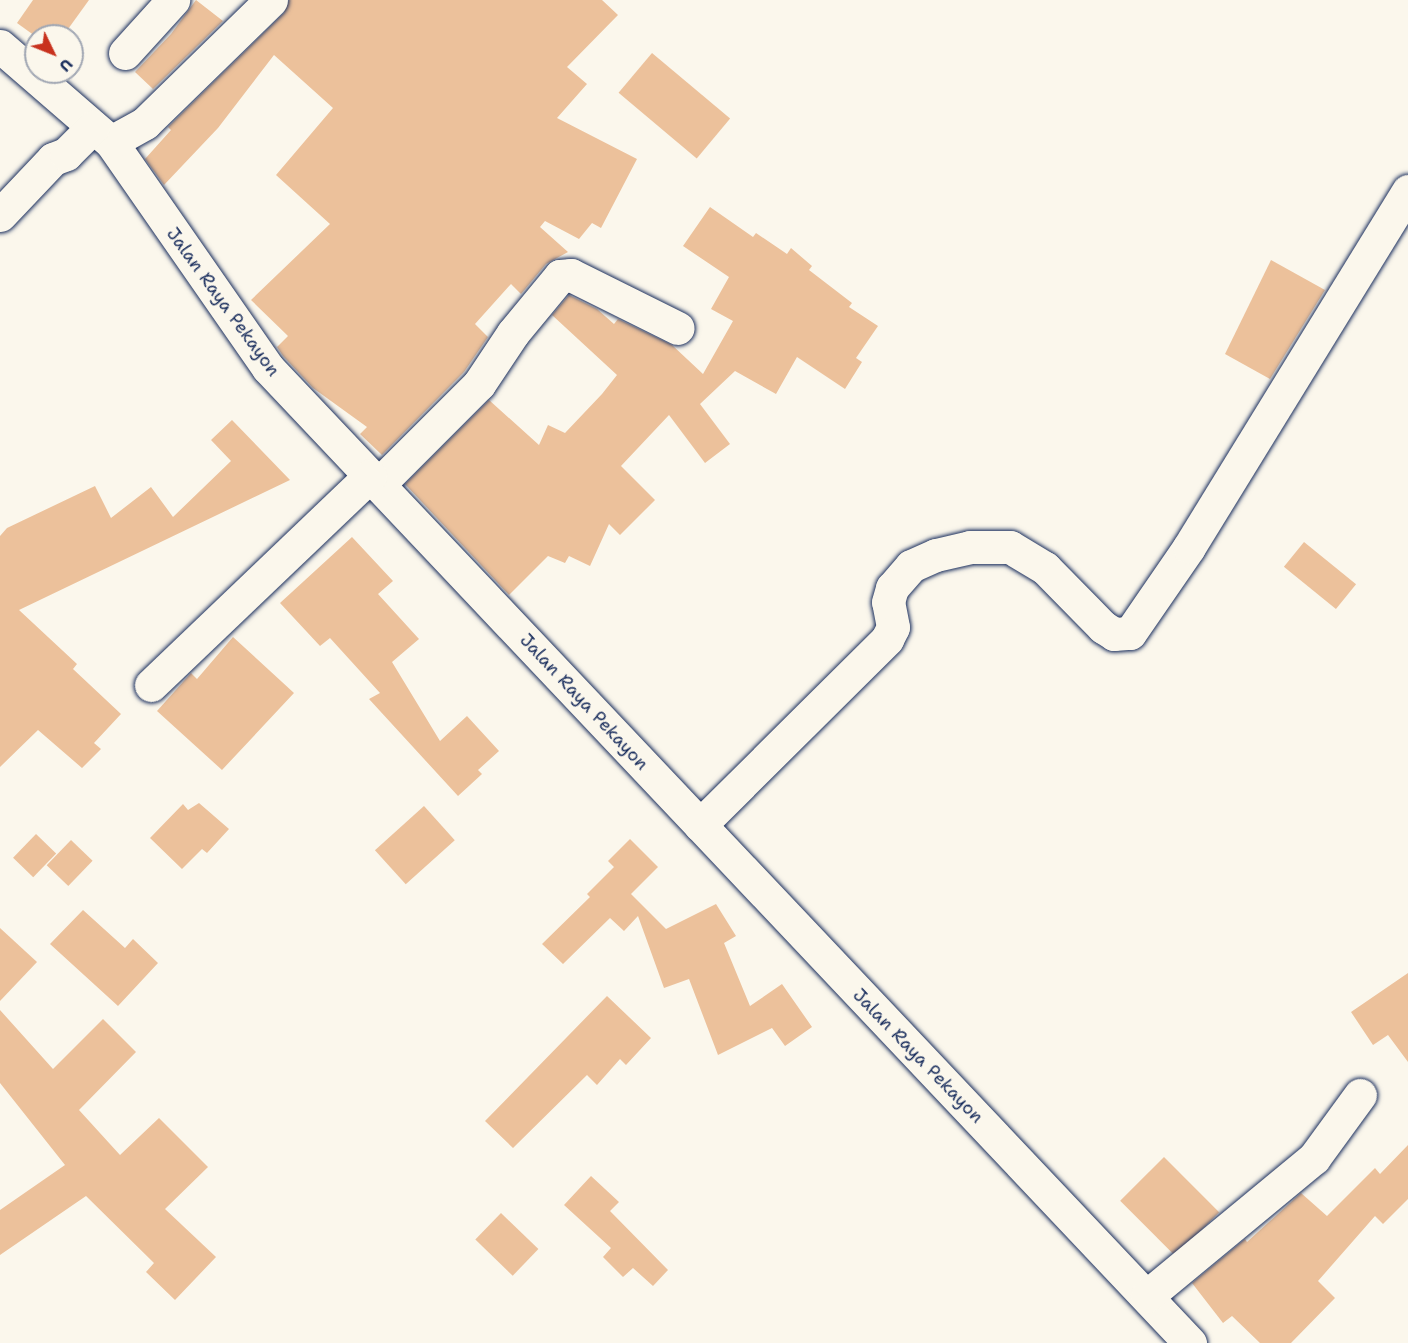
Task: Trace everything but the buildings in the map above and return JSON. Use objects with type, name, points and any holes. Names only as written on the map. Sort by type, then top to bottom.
[{"type":"street","points":[[125,53],[173,0]]},
{"type":"street","points":[[0,215],[53,159],[89,139],[145,123],[272,0]]},
{"type":"street","name":"Jalan Raya Pekayon","points":[[0,46],[89,139],[268,368],[1190,1343]]},
{"type":"street","points":[[700,825],[887,639],[893,627],[888,602],[892,588],[911,566],[936,555],[970,547],[1010,548],[1045,568],[1103,627],[1114,634],[1130,633],[1188,547],[1408,191]]},
{"type":"street","points":[[151,685],[479,384],[513,333],[560,276],[571,275],[678,328]]},
{"type":"street","points":[[1147,1296],[1314,1158],[1360,1095]]}]
